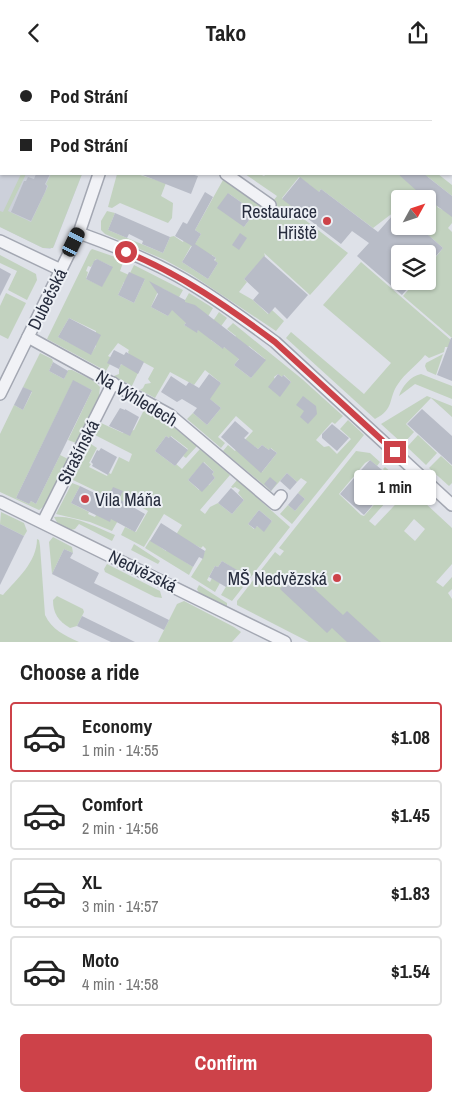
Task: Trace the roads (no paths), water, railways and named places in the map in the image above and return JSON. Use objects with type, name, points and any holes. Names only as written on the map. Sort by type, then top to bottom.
[{"type":"street","name":"Dubečská","points":[[0,394],[79,233],[99,175]]},
{"type":"street","points":[[227,175],[270,205]]},
{"type":"street","points":[[79,233],[141,258],[179,277],[253,325],[275,342],[452,505]]},
{"type":"street","points":[[0,241],[61,269]]},
{"type":"street","name":"Na Výhledech","points":[[28,337],[173,417],[275,503],[281,496]]},
{"type":"street","name":"Strašínská","points":[[44,522],[113,383]]},
{"type":"street","name":"Nedvězská","points":[[0,502],[285,642]]},
{"type":"place","name":"Restaurace Hřiště","points":[[327,221]]},
{"type":"place","name":"Vila Máňa","points":[[85,499]]},
{"type":"place","name":"MŠ Nedvězská","points":[[337,578]]}]
